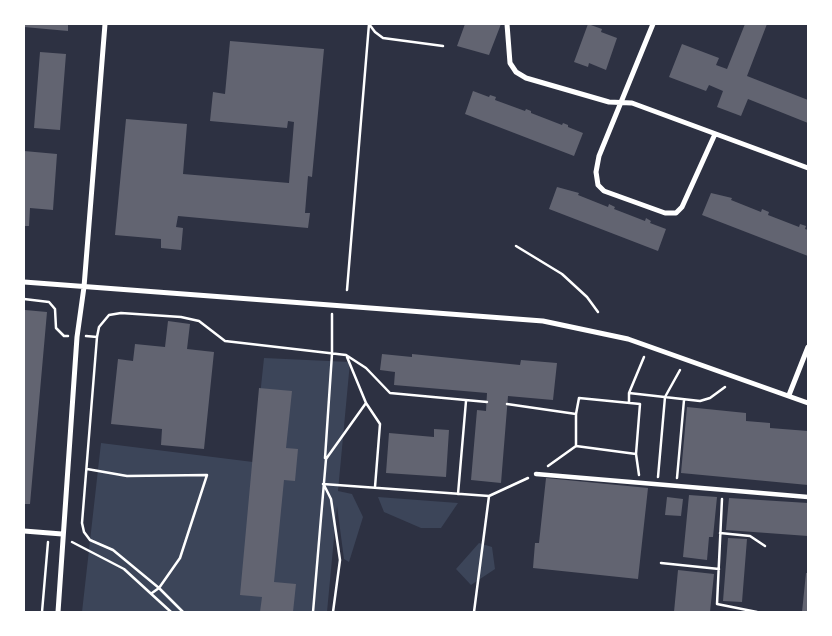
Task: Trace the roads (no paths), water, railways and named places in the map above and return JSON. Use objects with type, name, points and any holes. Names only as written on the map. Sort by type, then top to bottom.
[{"type":"street","points":[[58,612],[77,337],[84,287],[105,24]]},
{"type":"street","points":[[507,24],[510,63],[516,72],[526,78],[609,102],[632,103],[808,168]]},
{"type":"street","points":[[653,24],[626,85],[621,103],[599,156],[596,172],[598,185],[604,191],[665,213],[676,213],[682,207],[715,134]]},
{"type":"street","points":[[24,282],[544,321],[628,339],[790,395],[808,403]]},
{"type":"street","points":[[790,395],[808,348]]},
{"type":"street","points":[[536,474],[658,486],[808,497]]},
{"type":"street","points":[[24,531],[62,534]]}]
